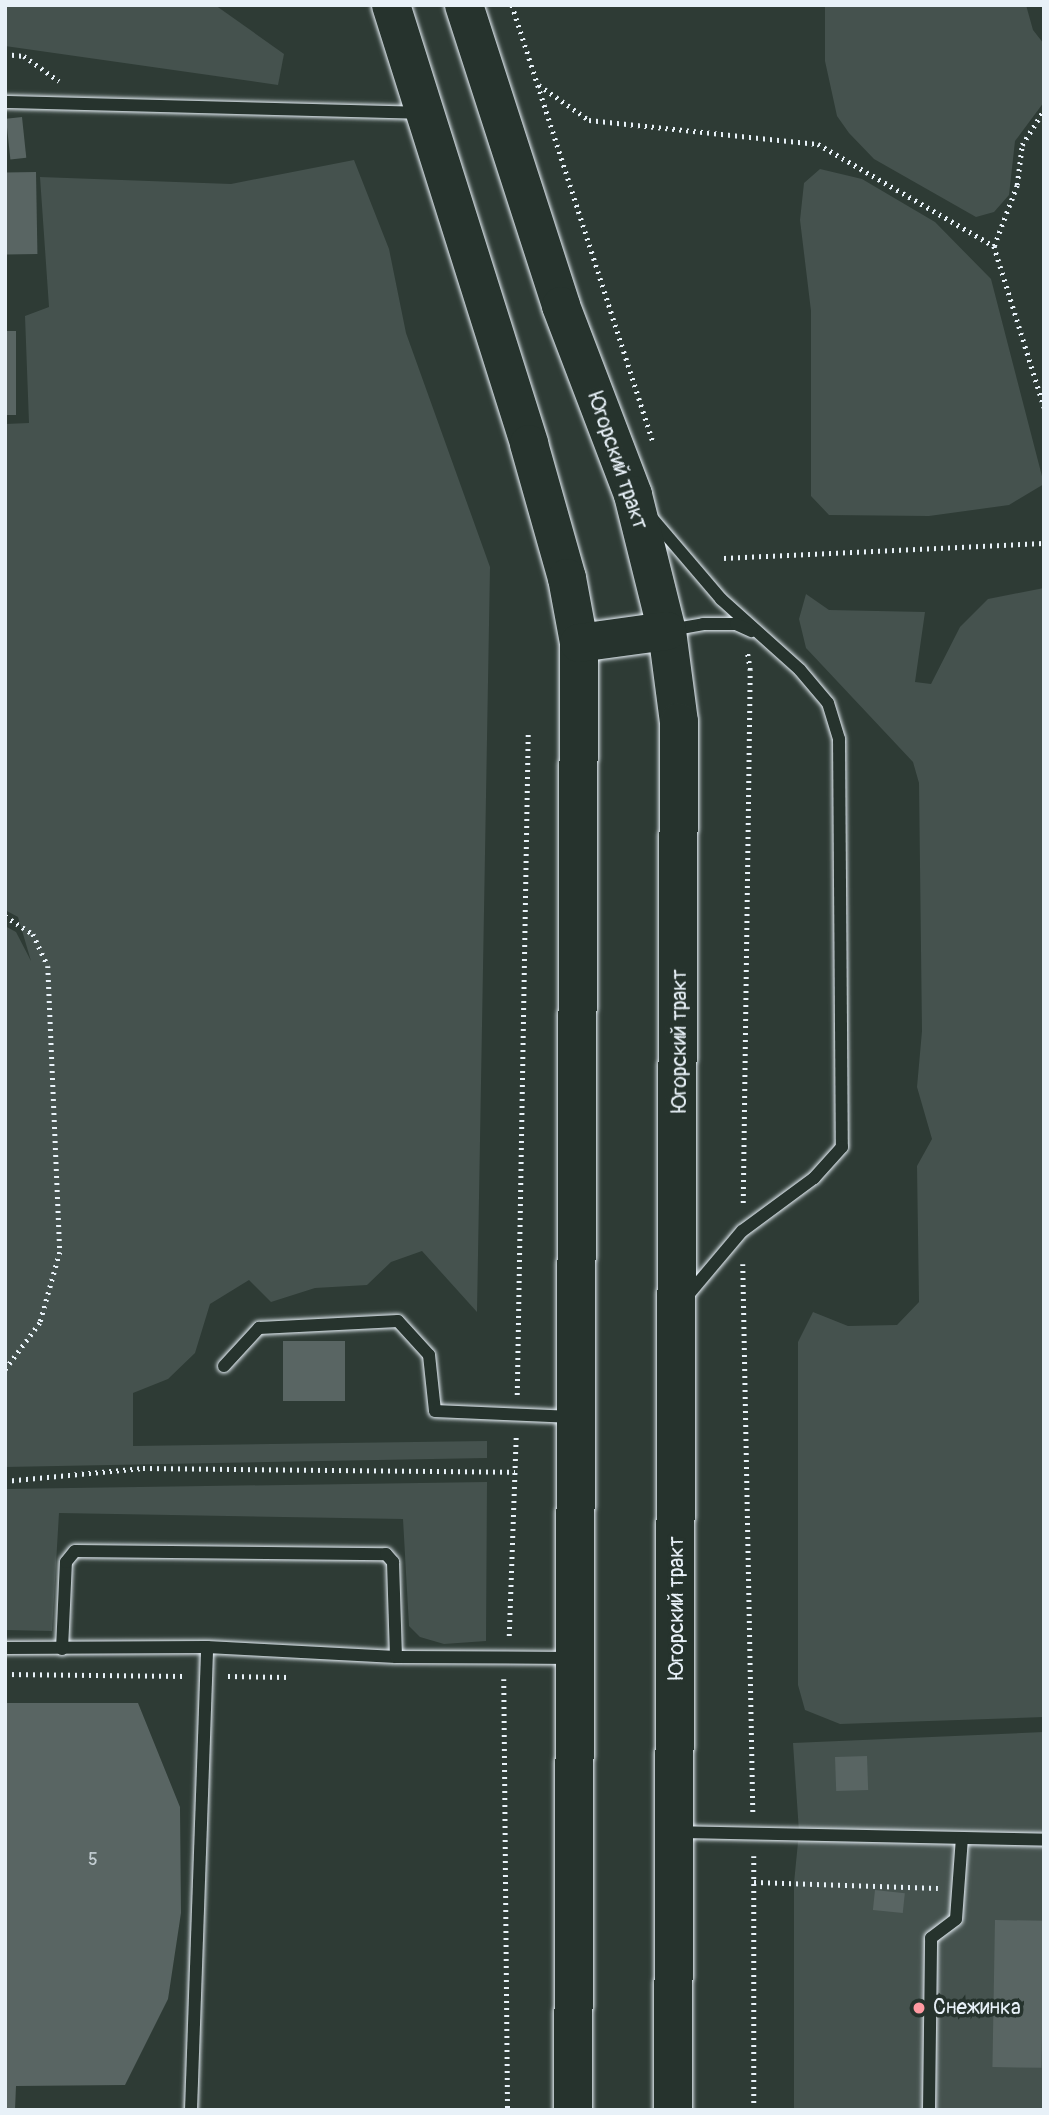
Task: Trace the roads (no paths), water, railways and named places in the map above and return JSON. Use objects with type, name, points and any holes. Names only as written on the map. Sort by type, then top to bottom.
[{"type":"main road","points":[[391,5],[529,444],[567,579],[579,643],[573,2110]]},
{"type":"main road","name":"Югорский тракт","points":[[464,5],[561,306],[633,495],[667,631],[679,722],[673,2110]]},
{"type":"main road","points":[[579,643],[667,631]]},
{"type":"lane","points":[[5,102],[425,113]]},
{"type":"lane","points":[[633,495],[722,599],[828,703],[839,739],[842,1147],[814,1178],[743,1231],[678,1307]]},
{"type":"lane","points":[[667,631],[703,624],[736,624],[761,635]]},
{"type":"lane","points":[[224,1366],[259,1328],[398,1321],[429,1355],[435,1411],[576,1417]]},
{"type":"lane","points":[[62,1649],[66,1562],[75,1551],[386,1554],[393,1562],[396,1657]]},
{"type":"lane","points":[[5,1648],[207,1647],[396,1657],[576,1658]]},
{"type":"lane","points":[[191,2110],[207,1647]]},
{"type":"lane","points":[[676,1832],[1044,1840]]},
{"type":"lane","points":[[929,2110],[931,1938],[956,1919],[961,1889],[962,1838]]},
{"type":"place","name":"Снежинка","points":[[919,2008]]}]
